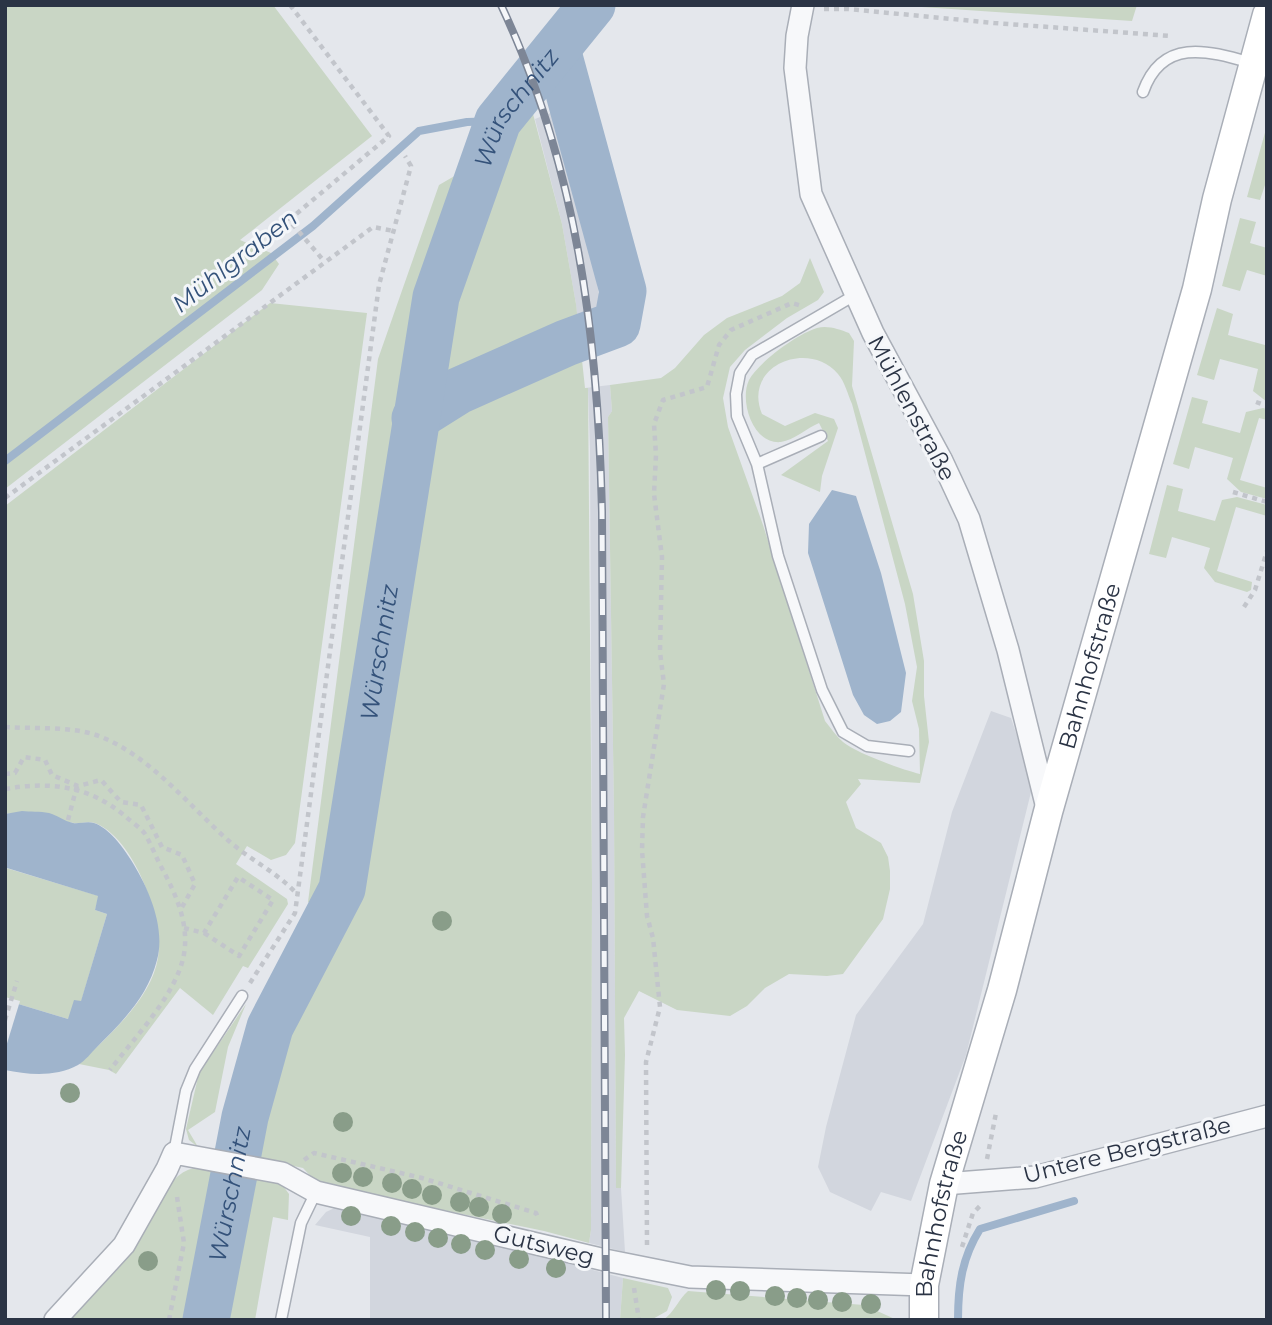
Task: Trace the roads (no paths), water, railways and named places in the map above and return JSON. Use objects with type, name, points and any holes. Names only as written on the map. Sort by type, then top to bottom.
[{"type":"main road","name":"Bahnhofstraße","points":[[924,1320],[924,1285],[944,1184],[1002,990],[1048,812],[1197,289],[1267,15]]},
{"type":"street","name":"Mühlenstraße","points":[[803,5],[795,68],[811,194],[873,333],[942,461],[969,519],[1007,650],[1048,812]]},
{"type":"street","name":"Untere Bergstraße","points":[[944,1184],[1035,1177],[1267,1116]]},
{"type":"street","name":"Gutsweg","points":[[171,1161],[196,1157],[282,1174],[316,1192],[639,1268],[690,1277],[924,1285]]},
{"type":"street","points":[[55,1320],[124,1245],[171,1161]]},
{"type":"lane","points":[[1143,92],[1149,76],[1158,65],[1180,53],[1223,55],[1254,64]]},
{"type":"lane","points":[[855,295],[752,355],[740,373],[736,394],[737,416],[757,464],[778,556],[822,690],[843,732],[867,746],[909,751]]},
{"type":"lane","points":[[757,464],[821,436]]},
{"type":"lane","points":[[171,1161],[186,1091],[195,1069],[242,996]]},
{"type":"lane","points":[[281,1320],[301,1223],[316,1192]]},
{"type":"water","points":[[832,490],[856,496],[881,573],[906,673],[901,712],[890,721],[877,724],[864,715],[853,695],[808,553],[809,524]]},
{"type":"water","points":[[22,811],[49,813],[73,823],[94,823],[110,833],[128,855],[144,882],[154,908],[159,934],[157,960],[141,996],[116,1028],[83,1061],[61,1072],[33,1074],[5,1070],[5,1000],[68,1019],[74,1000],[81,1001],[107,914],[95,910],[98,896],[7,868],[5,872],[5,814]]},
{"type":"waterway","name":"Würschnitz","points":[[206,1320],[245,1117],[270,1027],[342,889],[436,297],[498,121],[592,5]]},
{"type":"waterway","points":[[415,418],[458,391],[566,343],[617,324],[623,291],[557,49]]},
{"type":"waterway","name":"Mühlgraben","points":[[5,461],[313,226],[419,131],[467,122],[498,121]]},
{"type":"waterway","points":[[958,1320],[962,1272],[980,1229],[1074,1201]]},
{"type":"railway","points":[[501,5],[527,66],[548,127],[565,190],[578,253],[595,381],[602,512],[606,1320]]}]
